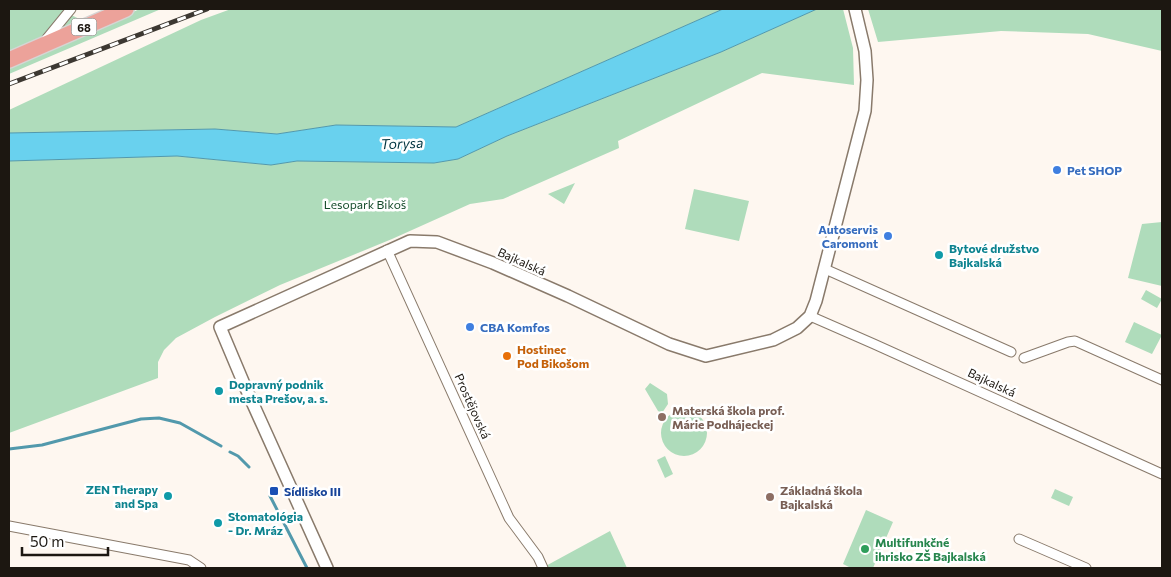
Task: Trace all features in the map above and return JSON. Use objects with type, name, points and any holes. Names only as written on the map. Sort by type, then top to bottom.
[{"type":"main road","name":"68","points":[[9,60],[126,9]]},
{"type":"street","points":[[41,46],[71,9]]},
{"type":"street","points":[[810,316],[826,270],[866,111],[867,80],[865,51],[856,9]]},
{"type":"street","name":"Bajkalská","points":[[327,568],[220,327],[410,241],[437,242],[493,263],[568,296],[668,344],[706,356],[773,340],[798,328],[810,316],[1162,474]]},
{"type":"street","name":"Prostějovská","points":[[387,250],[509,518],[543,568]]},
{"type":"street","points":[[826,270],[1011,352]]},
{"type":"street","points":[[1024,358],[1075,341],[1162,380]]},
{"type":"street","points":[[9,526],[190,560],[201,568]]},
{"type":"street","points":[[1019,538],[1086,568]]},
{"type":"green space","points":[[9,9],[70,9],[67,13],[96,27],[140,9],[161,9],[9,74]]},
{"type":"green space","points":[[231,9],[723,9],[456,127],[336,125],[277,134],[215,129],[9,133],[9,110],[201,20]]},
{"type":"green space","name":"Lesopark Bikoš","points":[[817,9],[843,9],[853,48],[854,85],[762,73],[618,141],[619,148],[503,199],[470,204],[392,239],[280,285],[176,338],[164,350],[158,362],[158,378],[9,433],[9,161],[177,156],[271,165],[297,161],[434,163],[458,159],[507,136],[721,52]]},
{"type":"green space","points":[[868,9],[1162,9],[1162,51],[1088,34],[1001,31],[878,42]]},
{"type":"green space","points":[[575,183],[564,204],[548,194]]},
{"type":"green space","points":[[694,189],[749,201],[739,241],[685,229]]},
{"type":"green space","points":[[1162,222],[1162,286],[1128,278],[1142,224]]},
{"type":"green space","points":[[1146,290],[1162,299],[1157,308],[1141,299]]},
{"type":"green space","points":[[1134,322],[1162,335],[1152,354],[1125,342]]},
{"type":"green space","points":[[650,383],[667,394],[668,404],[662,413],[658,411],[645,389]]},
{"type":"green space","points":[[689,410],[701,416],[706,424],[706,442],[701,450],[693,455],[679,456],[667,450],[662,442],[661,428],[667,416],[675,411]]},
{"type":"green space","points":[[665,456],[673,474],[665,478],[657,460]]},
{"type":"green space","points":[[1055,489],[1073,497],[1069,506],[1051,498]]},
{"type":"green space","name":"Multifunkčné ihrisko ZŠ Bajkalská","points":[[866,510],[893,522],[873,568],[851,568],[843,564]]},
{"type":"green space","points":[[610,531],[627,568],[542,568]]},
{"type":"water","name":"Torysa","points":[[723,9],[817,9],[721,52],[507,136],[458,159],[434,163],[297,161],[271,165],[177,156],[9,161],[9,133],[215,129],[277,134],[336,125],[456,127]]},
{"type":"waterway","points":[[9,449],[42,445],[141,419],[159,418],[180,423],[221,446]]},
{"type":"waterway","points":[[230,452],[238,456],[249,467]]},
{"type":"waterway","points":[[270,496],[307,568]]},
{"type":"railway","points":[[9,84],[207,9]]},
{"type":"place","name":"Pet SHOP","points":[[1057,170]]},
{"type":"place","name":"Autoservis Caromont","points":[[888,236]]},
{"type":"place","name":"Bytové družstvo Bajkalská","points":[[939,255]]},
{"type":"place","name":"CBA Komfos","points":[[470,327]]},
{"type":"place","name":"Hostinec Pod Bikošom","points":[[507,356]]},
{"type":"place","name":"Dopravný podnik mesta Prešov, a. s.","points":[[219,391]]},
{"type":"place","name":"Materská škola prof. Márie Podhájeckej","points":[[662,417]]},
{"type":"place","name":"Sídlisko III","points":[[274,491]]},
{"type":"place","name":"ZEN Therapy and Spa","points":[[168,496]]},
{"type":"place","name":"Základná škola Bajkalská","points":[[770,497]]},
{"type":"place","name":"Stomatológia - Dr. Mráz","points":[[218,523]]},
{"type":"place","name":"Multifunkčné ihrisko ZŠ Bajkalská","points":[[865,549]]}]
